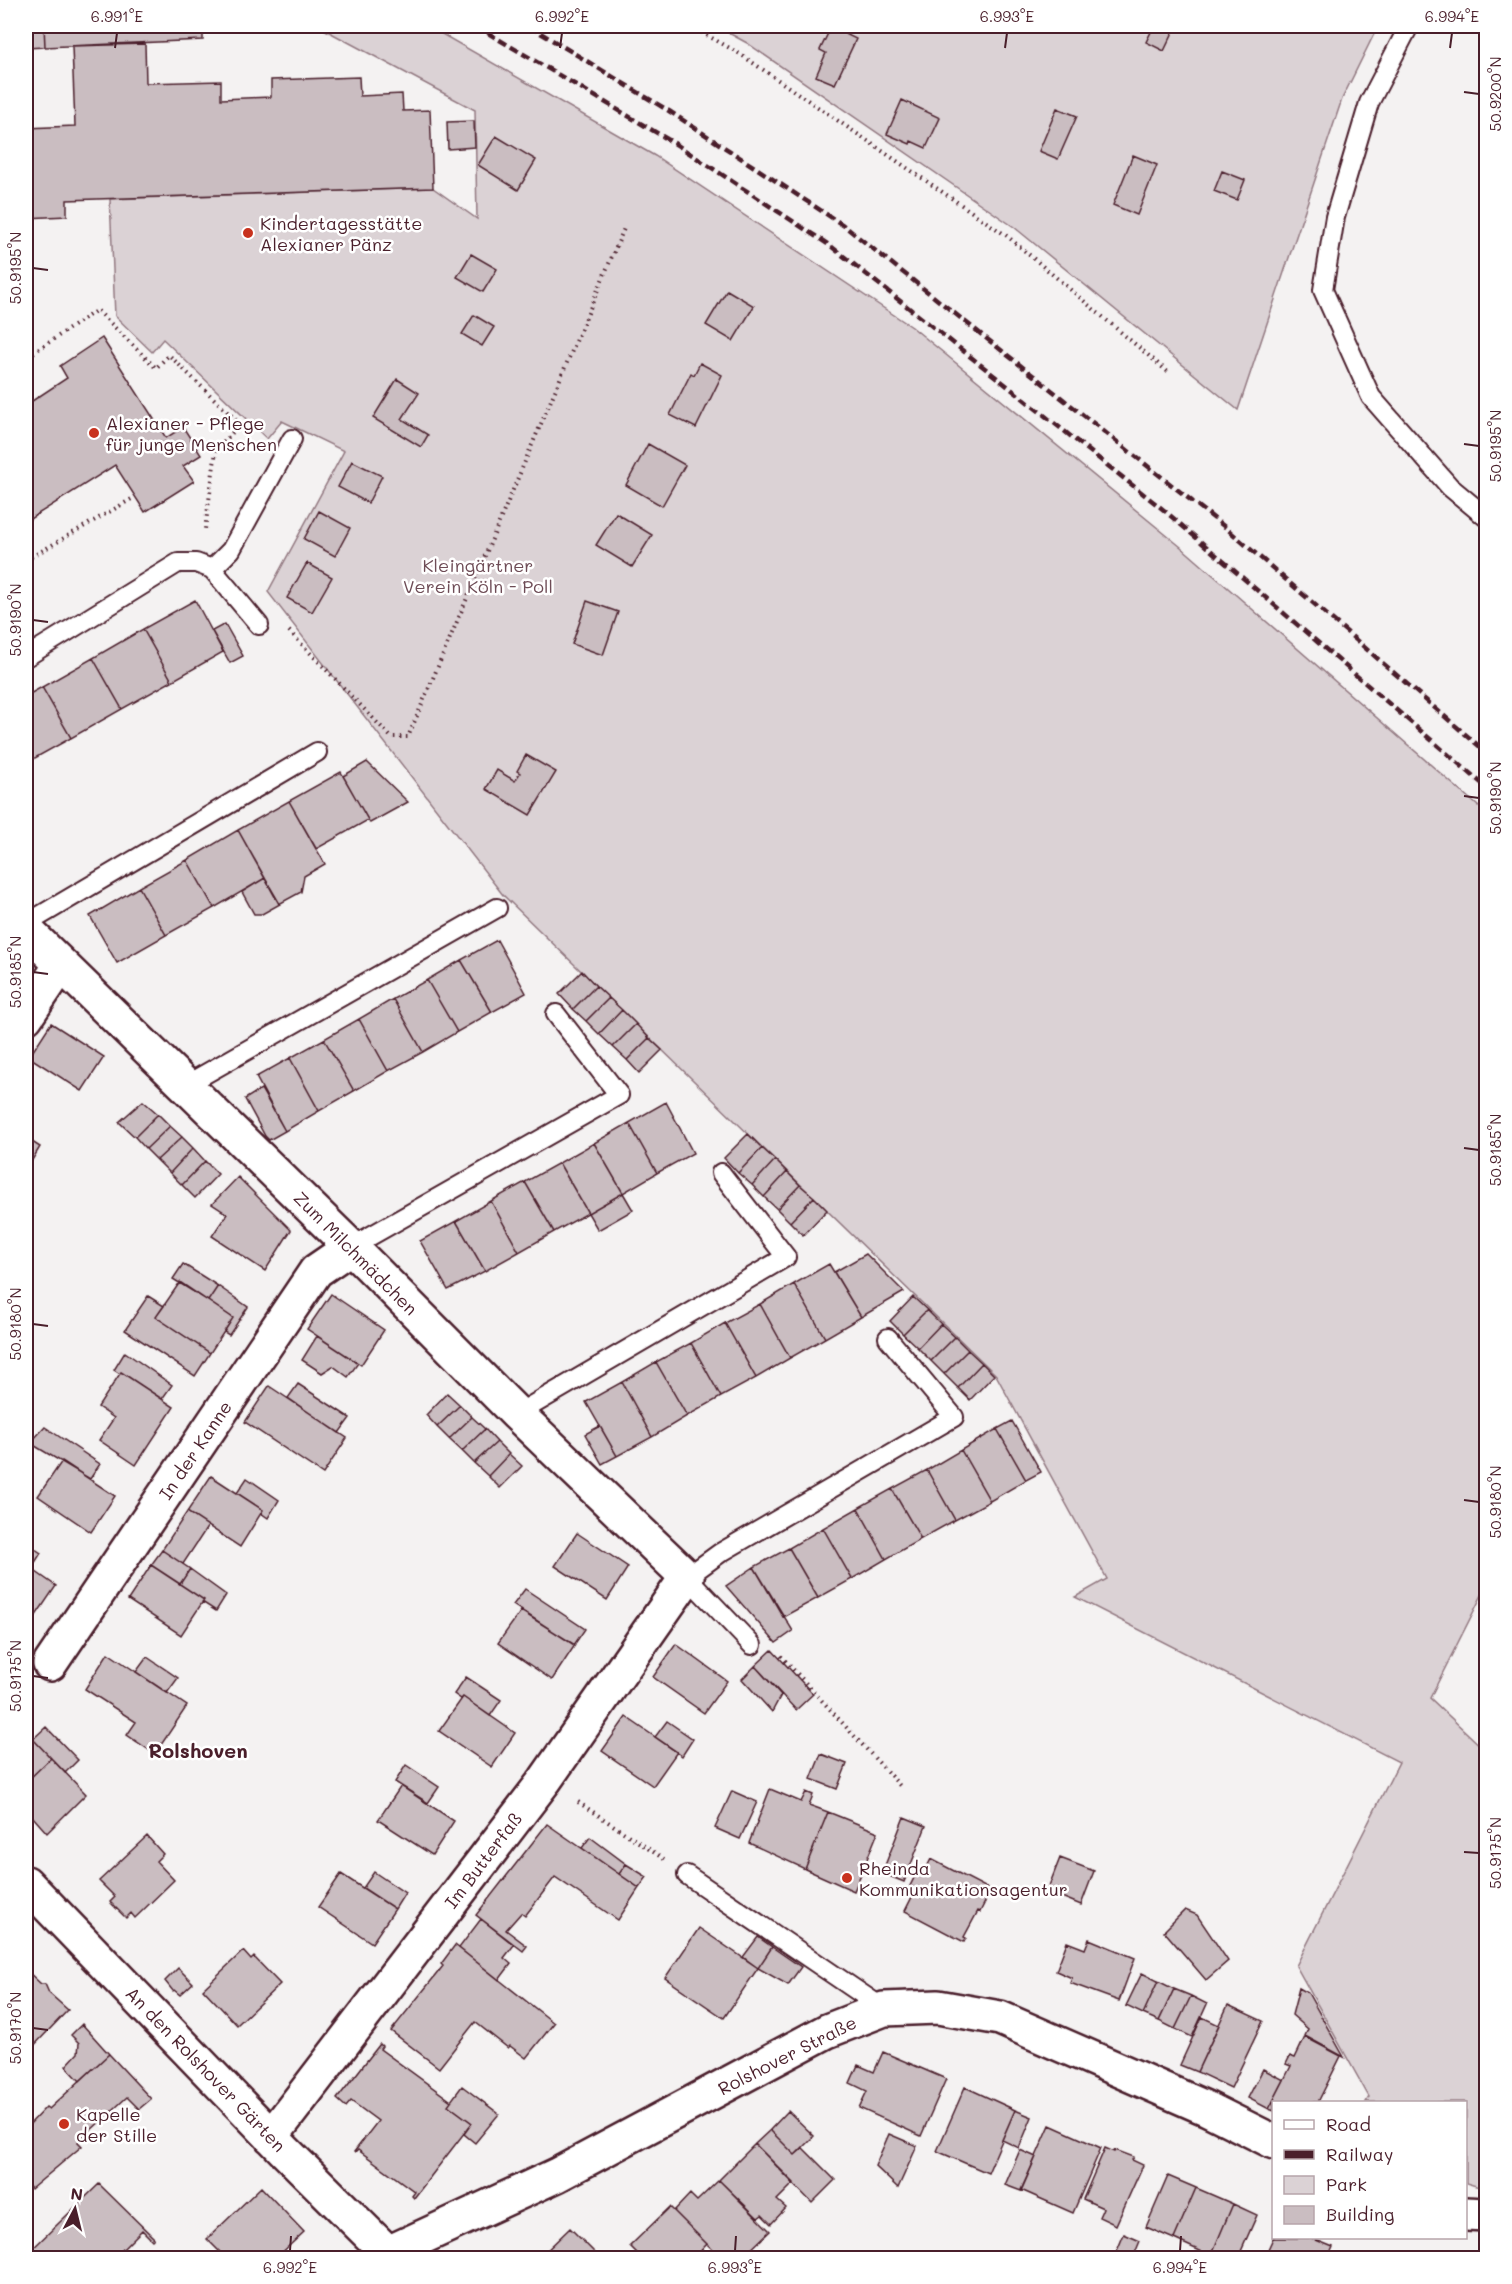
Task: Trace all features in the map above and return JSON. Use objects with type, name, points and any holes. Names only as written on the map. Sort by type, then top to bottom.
[{"type":"street","name":"Zum Milchmädchen","points":[[26,930],[351,1247],[517,1414],[687,1577]]},
{"type":"street","points":[[26,1017],[61,965]]},
{"type":"street","name":"In der Kanne","points":[[50,1664],[316,1271],[351,1247]]},
{"type":"street","name":"Im Butterfaß","points":[[271,2137],[545,1780],[687,1577]]},
{"type":"street","name":"An den Rolshover Gärten","points":[[26,1883],[386,2256]]},
{"type":"street","name":"Rolshover Straße","points":[[386,2256],[557,2175],[826,2031],[885,2009],[938,2007],[1000,2018],[1208,2109],[1272,2141]]},
{"type":"street","points":[[1467,2214],[1486,2215]]},
{"type":"lane","points":[[1409,26],[1369,103],[1335,217],[1323,290],[1371,397],[1450,487],[1486,517]]},
{"type":"lane","points":[[212,569],[231,550],[292,439]]},
{"type":"lane","points":[[26,657],[178,563],[196,563],[212,569],[259,625]]},
{"type":"lane","points":[[26,924],[317,752]]},
{"type":"lane","points":[[184,1086],[497,908]]},
{"type":"lane","points":[[351,1247],[619,1095],[556,1014]]},
{"type":"lane","points":[[517,1414],[786,1257],[721,1173]]},
{"type":"lane","points":[[752,1645],[687,1577],[720,1553],[954,1417],[888,1338]]},
{"type":"lane","points":[[687,1875],[885,2009]]},
{"type":"path","points":[[691,26],[740,54],[1007,236],[1168,372]]},
{"type":"path","points":[[328,672],[391,737],[408,737],[625,226]]},
{"type":"path","points":[[26,348],[30,355],[97,310],[156,368],[169,355],[240,424],[216,451],[204,538],[212,569]]},
{"type":"path","points":[[26,560],[135,497]]},
{"type":"path","points":[[752,1645],[773,1647],[902,1788]]},
{"type":"path","points":[[545,1780],[687,1875]]},
{"type":"green space","name":"Kleingärtner Verein Köln - Poll","points":[[318,26],[428,26],[655,156],[912,327],[1181,547],[1486,813],[1486,1587],[1430,1698],[1486,1751],[1486,2189],[1467,2183],[1467,2101],[1367,2101],[1369,2097],[1296,1966],[1399,1762],[1075,1597],[1107,1579],[996,1375],[503,895],[268,592],[344,451],[282,421],[267,439],[163,339],[152,352],[115,316],[110,199],[433,188],[477,219],[475,110]]},
{"type":"green space","points":[[716,26],[1378,26],[1342,99],[1238,410],[1014,227],[747,43]]},
{"type":"building","points":[[26,26],[44,26],[45,47],[26,48]]},
{"type":"building","points":[[44,26],[203,26],[203,40],[45,47]]},
{"type":"building","points":[[1154,26],[1176,26],[1164,51],[1146,42]]},
{"type":"building","points":[[831,27],[856,39],[835,84],[816,76],[826,53],[820,50]]},
{"type":"building","points":[[145,44],[146,83],[221,81],[221,99],[271,97],[271,80],[359,77],[360,96],[402,94],[403,111],[430,110],[433,188],[67,200],[67,216],[26,218],[26,128],[75,126],[72,46]]},
{"type":"building","points":[[902,100],[940,118],[926,148],[887,134]]},
{"type":"building","points":[[1057,108],[1077,116],[1058,159],[1039,151]]},
{"type":"building","points":[[474,121],[475,147],[448,149],[447,122]]},
{"type":"building","points":[[496,136],[536,160],[518,190],[478,165]]},
{"type":"building","points":[[1133,155],[1157,165],[1137,215],[1113,205]]},
{"type":"building","points":[[1222,171],[1245,180],[1237,200],[1214,191]]},
{"type":"building","points":[[471,254],[497,269],[483,292],[457,277]]},
{"type":"building","points":[[727,290],[754,306],[733,341],[706,325]]},
{"type":"building","points":[[474,315],[494,327],[482,346],[462,334]]},
{"type":"building","name":"Alexianer - Pflege für junge Menschen","points":[[102,338],[166,438],[183,427],[201,455],[183,466],[194,481],[145,512],[115,465],[30,519],[26,512],[26,405],[67,378],[60,366]]},
{"type":"building","points":[[700,363],[722,375],[696,428],[670,415],[691,373],[694,375]]},
{"type":"building","points":[[397,379],[419,393],[402,419],[428,435],[421,447],[373,418]]},
{"type":"building","points":[[648,444],[685,465],[662,506],[626,485]]},
{"type":"building","points":[[352,461],[382,476],[368,503],[338,487]]},
{"type":"building","points":[[319,511],[350,528],[335,556],[304,539]]},
{"type":"building","points":[[616,513],[652,535],[632,567],[596,545]]},
{"type":"building","points":[[307,563],[332,577],[312,612],[287,598]]},
{"type":"building","points":[[195,600],[223,652],[172,681],[143,629]]},
{"type":"building","points":[[587,601],[618,612],[603,655],[572,644]]},
{"type":"building","points":[[225,624],[243,656],[230,663],[212,631]]},
{"type":"building","points":[[143,629],[172,681],[122,709],[93,658]]},
{"type":"building","points":[[93,658],[122,709],[71,738],[42,687]]},
{"type":"building","points":[[42,687],[71,738],[26,763],[26,696]]},
{"type":"building","points":[[526,755],[556,772],[530,815],[486,789],[497,770],[515,781],[520,773],[517,771]]},
{"type":"building","points":[[367,762],[408,802],[370,823],[343,776]]},
{"type":"building","points":[[341,772],[368,820],[316,849],[289,801]]},
{"type":"building","points":[[289,801],[325,864],[304,876],[301,892],[279,904],[238,830]]},
{"type":"building","points":[[238,830],[265,878],[214,908],[187,860]]},
{"type":"building","points":[[187,860],[214,908],[166,935],[139,887]]},
{"type":"building","points":[[265,878],[280,904],[262,914],[254,914],[242,892]]},
{"type":"building","points":[[139,887],[166,935],[117,963],[90,916]]},
{"type":"building","points":[[497,940],[526,993],[492,1012],[461,960]]},
{"type":"building","points":[[461,960],[492,1012],[457,1032],[427,980]]},
{"type":"building","points":[[582,971],[596,986],[573,1009],[559,994]]},
{"type":"building","points":[[427,980],[457,1032],[423,1052],[393,999]]},
{"type":"building","points":[[596,986],[609,998],[586,1021],[573,1009]]},
{"type":"building","points":[[609,998],[622,1010],[599,1034],[586,1021]]},
{"type":"building","points":[[393,999],[423,1052],[388,1071],[359,1019]]},
{"type":"building","points":[[622,1010],[636,1024],[613,1047],[599,1034]]},
{"type":"building","points":[[359,1019],[388,1071],[354,1091],[324,1039]]},
{"type":"building","points":[[51,1023],[104,1057],[82,1091],[29,1057]]},
{"type":"building","points":[[636,1024],[649,1038],[627,1060],[613,1047]]},
{"type":"building","points":[[649,1038],[662,1050],[639,1073],[627,1060]]},
{"type":"building","points":[[324,1039],[354,1091],[319,1111],[290,1058]]},
{"type":"building","points":[[290,1058],[319,1111],[285,1131],[256,1077]]},
{"type":"building","points":[[261,1089],[285,1131],[269,1140],[245,1099]]},
{"type":"building","points":[[143,1101],[158,1114],[135,1137],[119,1122]]},
{"type":"building","points":[[666,1102],[693,1153],[657,1173],[629,1123]]},
{"type":"building","points":[[158,1114],[170,1126],[146,1149],[135,1137]]},
{"type":"building","points":[[629,1123],[657,1173],[623,1193],[594,1143]]},
{"type":"building","points":[[170,1126],[182,1137],[157,1160],[146,1149]]},
{"type":"building","points":[[748,1134],[762,1148],[738,1173],[724,1158]]},
{"type":"building","points":[[182,1137],[193,1148],[170,1173],[157,1160]]},
{"type":"building","points":[[26,1138],[40,1147],[26,1170]]},
{"type":"building","points":[[594,1143],[623,1193],[588,1213],[559,1163]]},
{"type":"building","points":[[193,1148],[205,1161],[182,1185],[170,1173]]},
{"type":"building","points":[[762,1148],[775,1160],[752,1185],[738,1173]]},
{"type":"building","points":[[775,1160],[787,1172],[764,1197],[752,1185]]},
{"type":"building","points":[[205,1161],[218,1174],[195,1198],[182,1185]]},
{"type":"building","points":[[559,1163],[588,1213],[554,1232],[525,1182]]},
{"type":"building","points":[[787,1172],[800,1185],[777,1209],[764,1197]]},
{"type":"building","points":[[238,1177],[291,1230],[265,1271],[212,1236],[227,1214],[212,1204]]},
{"type":"building","points":[[525,1182],[554,1232],[519,1252],[491,1201]]},
{"type":"building","points":[[800,1185],[814,1197],[790,1222],[777,1209]]},
{"type":"building","points":[[623,1193],[633,1210],[598,1230],[588,1213]]},
{"type":"building","points":[[814,1197],[827,1210],[803,1235],[790,1222]]},
{"type":"building","points":[[491,1201],[519,1252],[485,1271],[456,1221]]},
{"type":"building","points":[[456,1221],[485,1271],[448,1290],[420,1241]]},
{"type":"building","points":[[866,1254],[904,1292],[861,1317],[834,1272]]},
{"type":"building","points":[[183,1264],[218,1286],[208,1301],[173,1279]]},
{"type":"building","points":[[829,1264],[861,1317],[825,1338],[794,1284]]},
{"type":"building","points":[[180,1282],[233,1318],[210,1353],[156,1317]]},
{"type":"building","points":[[794,1284],[825,1338],[790,1358],[760,1304]]},
{"type":"building","points":[[218,1286],[248,1307],[229,1335],[224,1332],[233,1318],[208,1301]]},
{"type":"building","points":[[331,1294],[384,1330],[361,1365],[307,1329]]},
{"type":"building","points":[[148,1296],[164,1306],[156,1317],[210,1353],[195,1376],[125,1330]]},
{"type":"building","points":[[913,1297],[927,1310],[903,1334],[890,1321]]},
{"type":"building","points":[[760,1304],[790,1358],[756,1378],[725,1323]]},
{"type":"building","points":[[927,1310],[941,1324],[918,1348],[903,1334]]},
{"type":"building","points":[[725,1323],[756,1378],[721,1397],[691,1343]]},
{"type":"building","points":[[941,1324],[955,1337],[931,1361],[918,1348]]},
{"type":"building","points":[[317,1336],[358,1363],[348,1377],[333,1366],[322,1373],[302,1360]]},
{"type":"building","points":[[955,1337],[968,1350],[944,1374],[931,1361]]},
{"type":"building","points":[[691,1343],[721,1397],[687,1416],[656,1362]]},
{"type":"building","points":[[968,1350],[982,1363],[958,1388],[944,1374]]},
{"type":"building","points":[[125,1352],[172,1385],[162,1399],[121,1372],[120,1374],[114,1370]]},
{"type":"building","points":[[656,1362],[687,1416],[652,1437],[622,1382]]},
{"type":"building","points":[[982,1363],[994,1375],[970,1400],[958,1388]]},
{"type":"building","points":[[121,1372],[174,1407],[136,1465],[99,1440],[114,1418],[98,1407]]},
{"type":"building","points":[[622,1382],[652,1437],[617,1456],[586,1402]]},
{"type":"building","points":[[298,1384],[350,1418],[339,1433],[288,1398]]},
{"type":"building","points":[[269,1386],[347,1438],[323,1474],[245,1422]]},
{"type":"building","points":[[447,1393],[460,1405],[437,1427],[426,1415]]},
{"type":"building","points":[[460,1405],[472,1417],[449,1439],[437,1427]]},
{"type":"building","points":[[472,1417],[485,1429],[462,1451],[449,1439]]},
{"type":"building","points":[[1012,1421],[1041,1472],[1026,1480],[997,1429]]},
{"type":"building","points":[[600,1426],[617,1456],[602,1464],[585,1434]]},
{"type":"building","points":[[45,1427],[100,1464],[90,1479],[30,1443]]},
{"type":"building","points":[[485,1429],[497,1442],[474,1463],[462,1451]]},
{"type":"building","points":[[997,1429],[1026,1480],[990,1501],[961,1450]]},
{"type":"building","points":[[497,1442],[509,1454],[488,1476],[474,1463]]},
{"type":"building","points":[[961,1450],[990,1501],[955,1520],[927,1470]]},
{"type":"building","points":[[509,1454],[522,1466],[500,1488],[488,1476]]},
{"type":"building","points":[[62,1461],[115,1496],[91,1532],[38,1496]]},
{"type":"building","points":[[927,1470],[955,1520],[921,1539],[892,1489]]},
{"type":"building","points":[[211,1476],[263,1510],[240,1547],[187,1512]]},
{"type":"building","points":[[247,1478],[279,1500],[268,1518],[261,1513],[263,1510],[237,1493]]},
{"type":"building","points":[[892,1489],[921,1539],[886,1559],[858,1508]]},
{"type":"building","points":[[858,1508],[886,1559],[852,1579],[823,1528]]},
{"type":"building","points":[[187,1512],[208,1526],[183,1564],[162,1550]]},
{"type":"building","points":[[823,1528],[852,1579],[818,1598],[789,1548]]},
{"type":"building","points":[[577,1533],[628,1567],[607,1600],[555,1566]]},
{"type":"building","points":[[26,1543],[41,1553],[31,1569],[26,1565]]},
{"type":"building","points":[[789,1548],[818,1598],[783,1617],[754,1567]]},
{"type":"building","points":[[162,1550],[190,1569],[180,1584],[151,1565]]},
{"type":"building","points":[[26,1565],[56,1586],[33,1620],[26,1615]]},
{"type":"building","points":[[151,1565],[204,1600],[181,1635],[128,1600]]},
{"type":"building","points":[[754,1567],[793,1631],[776,1643],[726,1586]]},
{"type":"building","points":[[190,1569],[226,1595],[216,1611],[180,1584]]},
{"type":"building","points":[[525,1589],[585,1629],[574,1645],[513,1605]]},
{"type":"building","points":[[521,1611],[575,1645],[552,1680],[498,1643]]},
{"type":"building","points":[[676,1644],[727,1681],[704,1713],[653,1677]]},
{"type":"building","points":[[772,1650],[813,1694],[796,1710],[755,1666]]},
{"type":"building","points":[[108,1653],[187,1706],[155,1754],[127,1735],[136,1722],[85,1689]]},
{"type":"building","points":[[147,1657],[178,1678],[167,1693],[136,1672]]},
{"type":"building","points":[[755,1666],[781,1695],[772,1712],[742,1679]]},
{"type":"building","points":[[466,1677],[501,1700],[490,1716],[463,1697],[461,1699],[454,1694]]},
{"type":"building","points":[[463,1697],[515,1733],[492,1767],[439,1731]]},
{"type":"building","points":[[626,1717],[677,1752],[653,1786],[602,1751]]},
{"type":"building","points":[[667,1721],[693,1739],[682,1756],[655,1737]]},
{"type":"building","points":[[46,1727],[78,1760],[65,1773],[33,1739]]},
{"type":"building","points":[[33,1739],[51,1758],[28,1780],[26,1777],[26,1747]]},
{"type":"building","points":[[821,1754],[847,1764],[837,1789],[811,1779]]},
{"type":"building","points":[[51,1758],[86,1794],[47,1833],[32,1816],[27,1820],[26,1818],[26,1782]]},
{"type":"building","points":[[406,1765],[439,1787],[428,1803],[395,1782]]},
{"type":"building","points":[[401,1786],[454,1821],[432,1855],[378,1820]]},
{"type":"building","points":[[770,1789],[801,1802],[806,1792],[813,1795],[809,1805],[828,1812],[805,1869],[749,1843]]},
{"type":"building","points":[[732,1791],[757,1802],[740,1839],[715,1828]]},
{"type":"building","points":[[828,1812],[878,1832],[854,1891],[805,1869]]},
{"type":"building","points":[[904,1817],[926,1826],[904,1882],[882,1873]]},
{"type":"building","points":[[547,1824],[639,1888],[618,1920],[555,1877],[525,1916],[521,1913],[506,1930],[527,1946],[523,1951],[476,1915]]},
{"type":"building","points":[[147,1836],[163,1854],[156,1861],[174,1880],[135,1918],[131,1913],[126,1918],[110,1902],[115,1897],[99,1881]]},
{"type":"building","points":[[590,1837],[626,1864],[619,1874],[582,1848]]},
{"type":"building","points":[[1060,1858],[1094,1871],[1081,1905],[1047,1891]]},
{"type":"building","points":[[931,1859],[991,1890],[964,1937],[966,1938],[964,1942],[905,1911],[916,1889],[910,1886],[918,1870],[924,1873]]},
{"type":"building","points":[[626,1864],[647,1877],[639,1888],[619,1874]]},
{"type":"building","points":[[374,1872],[405,1893],[395,1909],[363,1888]]},
{"type":"building","points":[[341,1874],[395,1909],[372,1943],[318,1907]]},
{"type":"building","points":[[1185,1910],[1197,1915],[1228,1961],[1206,1980],[1164,1931]]},
{"type":"building","points":[[481,1919],[514,1945],[504,1958],[511,1964],[499,1980],[459,1948]]},
{"type":"building","points":[[699,1928],[758,1968],[724,2018],[665,1978]]},
{"type":"building","points":[[758,1937],[772,1947],[758,1968],[743,1957]]},
{"type":"building","points":[[1089,1939],[1135,1958],[1119,2001],[1070,1983],[1072,1978],[1056,1971],[1067,1942],[1085,1949]]},
{"type":"building","points":[[455,1945],[554,2023],[526,2058],[510,2046],[508,2048],[475,2022],[439,2068],[391,2031],[443,1966],[441,1964]]},
{"type":"building","points":[[772,1947],[801,1967],[788,1985],[758,1968]]},
{"type":"building","points":[[243,1951],[251,1960],[254,1957],[280,1984],[237,2025],[203,1989]]},
{"type":"building","points":[[178,1968],[193,1983],[180,1995],[173,1991],[165,1981]]},
{"type":"building","points":[[26,1970],[41,1984],[45,1984],[49,1993],[68,2010],[26,2054]]},
{"type":"building","points":[[1142,1973],[1158,1981],[1143,2014],[1126,2006]]},
{"type":"building","points":[[1158,1981],[1174,1989],[1159,2021],[1143,2014]]},
{"type":"building","points":[[1299,1988],[1308,1993],[1344,2057],[1305,2036],[1308,2029],[1292,2015]]},
{"type":"building","points":[[1174,1989],[1191,1996],[1175,2029],[1159,2021]]},
{"type":"building","points":[[1191,1996],[1207,2004],[1192,2037],[1175,2029]]},
{"type":"building","points":[[1228,2005],[1263,2021],[1231,2088],[1197,2072]]},
{"type":"building","points":[[1202,2017],[1219,2025],[1197,2072],[1180,2065]]},
{"type":"building","points":[[82,2024],[109,2054],[80,2081],[66,2066],[78,2053],[79,2043],[71,2035]]},
{"type":"building","points":[[1305,2037],[1341,2056],[1318,2101],[1273,2101],[1291,2066],[1286,2064],[1290,2056],[1295,2058]]},
{"type":"building","points":[[380,2044],[382,2046],[380,2049],[451,2101],[448,2105],[472,2123],[414,2198],[412,2196],[415,2192],[358,2150],[354,2152],[378,2121],[351,2101],[346,2107],[337,2099]]},
{"type":"building","points":[[883,2052],[946,2079],[921,2136],[859,2108],[867,2091],[850,2083],[858,2065],[874,2072]]},
{"type":"building","name":"Kapelle der Stille","points":[[109,2054],[151,2099],[139,2109],[127,2097],[78,2142],[82,2146],[31,2189],[26,2183],[26,2128],[46,2107],[49,2109]]},
{"type":"building","points":[[1263,2069],[1284,2080],[1269,2109],[1248,2098]]},
{"type":"building","points":[[462,2086],[499,2114],[475,2143],[464,2134],[472,2123],[448,2105]]},
{"type":"building","points":[[965,2087],[1015,2110],[988,2173],[937,2151]]},
{"type":"building","points":[[1015,2110],[1032,2117],[1019,2148],[1002,2140]]},
{"type":"building","points":[[788,2111],[814,2136],[795,2155],[770,2130]]},
{"type":"building","points":[[1050,2125],[1101,2148],[1073,2213],[1021,2190]]},
{"type":"building","points":[[770,2130],[795,2155],[803,2148],[835,2180],[812,2203],[755,2144]]},
{"type":"building","points":[[889,2134],[917,2146],[898,2188],[875,2166]]},
{"type":"building","points":[[755,2144],[794,2183],[777,2200],[786,2208],[771,2224],[762,2215],[758,2218],[719,2180]]},
{"type":"building","points":[[1105,2148],[1134,2157],[1132,2160],[1143,2165],[1116,2225],[1099,2217],[1103,2208],[1083,2199]]},
{"type":"building","points":[[1020,2150],[1036,2157],[1021,2191],[1005,2185]]},
{"type":"building","points":[[1168,2176],[1196,2188],[1174,2239],[1146,2227]]},
{"type":"building","points":[[719,2180],[770,2231],[742,2258],[721,2258],[674,2211],[690,2194],[697,2201]]},
{"type":"building","points":[[99,2184],[154,2238],[152,2240],[142,2230],[121,2251],[128,2258],[26,2258],[26,2255]]},
{"type":"building","points":[[261,2187],[304,2232],[276,2258],[226,2258],[207,2239]]},
{"type":"building","points":[[1196,2188],[1233,2204],[1211,2256],[1174,2239]]},
{"type":"building","points":[[1233,2204],[1257,2215],[1238,2258],[1211,2256]]},
{"type":"building","points":[[670,2207],[707,2244],[694,2258],[642,2258],[630,2246]]},
{"type":"building","points":[[570,2228],[600,2258],[539,2258]]},
{"type":"building","points":[[1124,2234],[1140,2241],[1133,2258],[1114,2258]]},
{"type":"building","points":[[1273,2239],[1313,2239],[1333,2247],[1328,2258],[1264,2258]]},
{"type":"railway","points":[[476,26],[674,143],[832,247],[1165,511],[1486,787]]},
{"type":"railway","points":[[529,26],[669,111],[843,225],[1226,528],[1486,752]]},
{"type":"place","name":"Kindertagesstätte Alexianer Pänz","points":[[248,233]]},
{"type":"place","name":"Alexianer - Pflege für junge Menschen","points":[[94,433]]},
{"type":"place","name":"Rheinda Kommunikationsagentur","points":[[847,1878]]},
{"type":"place","name":"Kapelle der Stille","points":[[64,2124]]},
{"type":"district","name":"Rolshoven","points":[[198,1750]]}]
